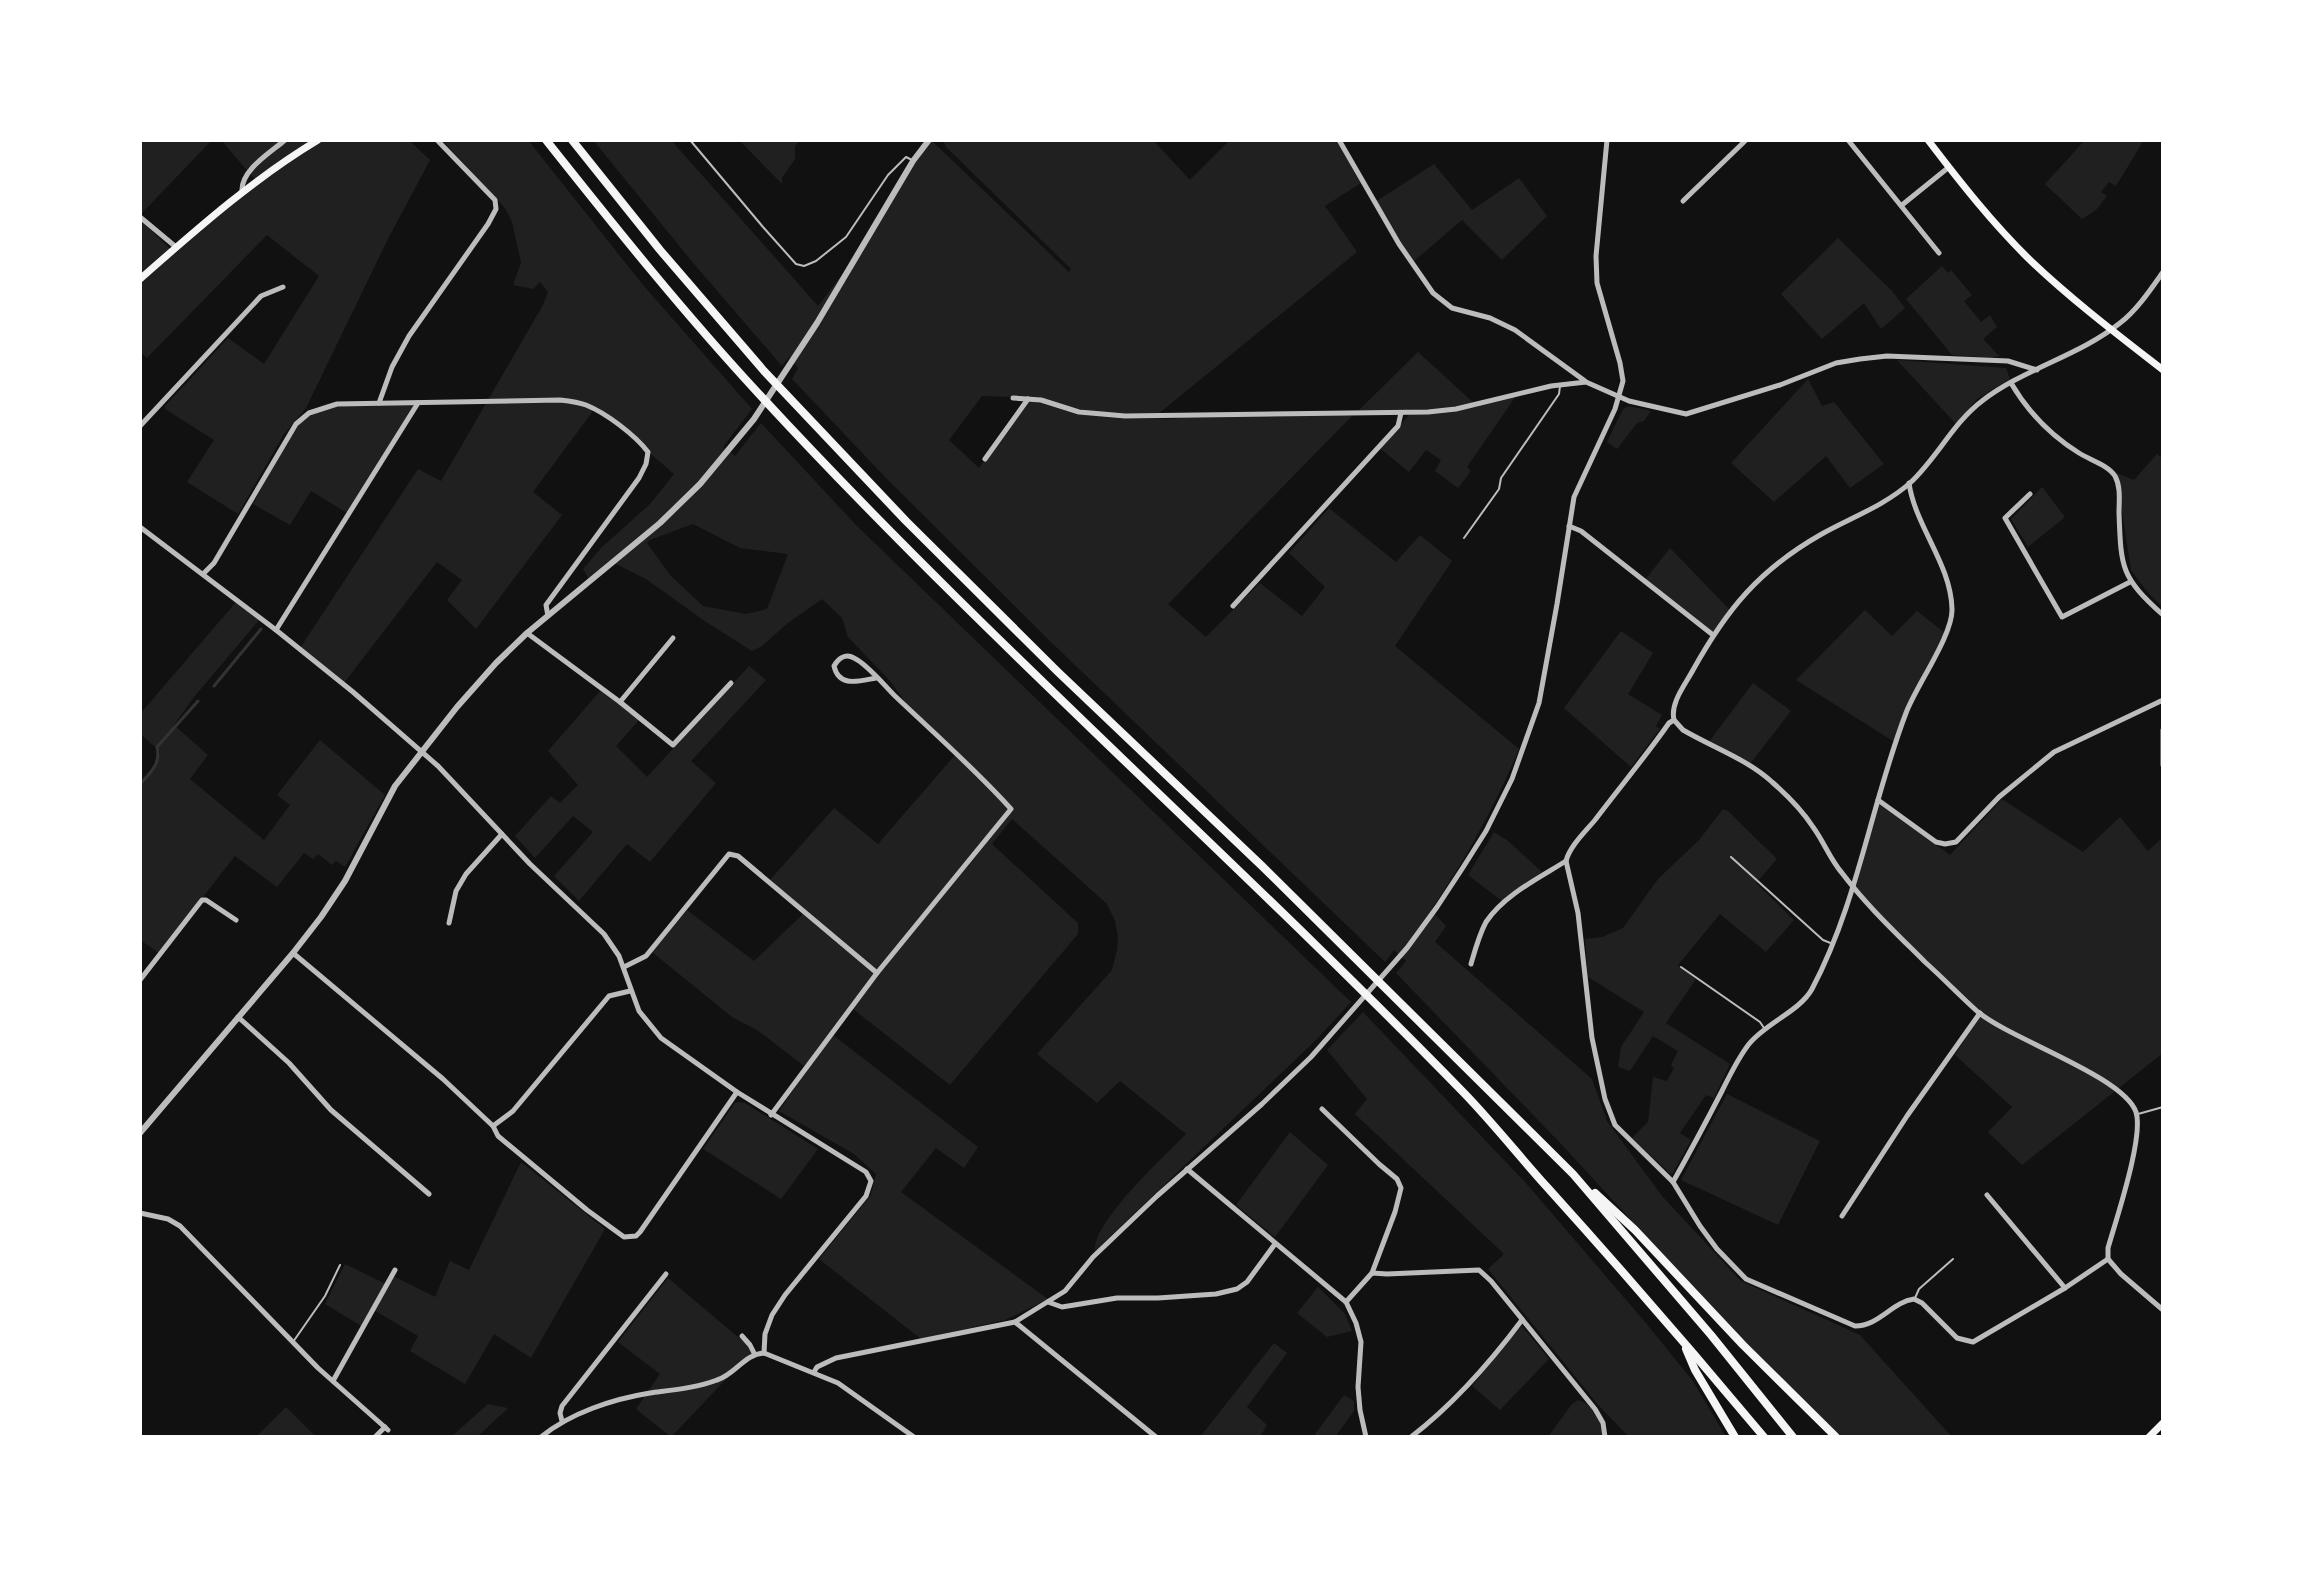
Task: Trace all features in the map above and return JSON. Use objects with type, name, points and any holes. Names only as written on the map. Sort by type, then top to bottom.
[{"type":"highway","points":[[546,140],[647,268],[759,394],[1039,679],[1250,880],[1467,1097],[1681,1338],[1764,1437]]},
{"type":"highway","points":[[572,140],[660,250],[764,371],[906,521],[1058,672],[1262,866],[1573,1174],[1635,1230],[1743,1345],[1836,1437]]},
{"type":"highway","points":[[1573,1174],[1711,1335],[1793,1437]]},
{"type":"highway","points":[[1681,1338],[1695,1370],[1735,1437]]},
{"type":"main road","points":[[140,279],[242,191],[282,161],[318,140]]},
{"type":"main road","points":[[1928,140],[1985,212],[2030,260],[2163,370]]},
{"type":"main road","points":[[2149,1437],[2163,1423]]},
{"type":"street","points":[[242,191],[247,174],[285,140]]},
{"type":"street","points":[[379,403],[392,367],[409,336],[496,209],[495,200],[437,140]]},
{"type":"street","points":[[1339,140],[1399,244],[1433,293],[1452,308],[1490,318],[1515,330],[1586,382],[1618,397],[1686,414],[1780,385],[1836,363],[1887,356],[2008,361],[2037,370]]},
{"type":"street","points":[[814,1372],[817,1367],[836,1358],[1015,1322],[1065,1291],[1093,1257],[1262,1104],[1322,1045],[1407,948],[1470,858],[1512,779],[1539,703],[1578,486],[1623,381],[1597,283],[1596,256],[1607,140]]},
{"type":"street","points":[[1683,201],[1746,140]]},
{"type":"street","points":[[1848,140],[1939,253]]},
{"type":"street","points":[[140,1133],[293,953],[345,881],[395,786],[496,663],[527,633],[660,523],[700,484],[754,419],[793,362],[926,141]]},
{"type":"street","points":[[1902,205],[1949,167]]},
{"type":"street","points":[[140,217],[176,248]]},
{"type":"street","points":[[2163,272],[2127,317],[2111,329],[1981,401],[1909,483],[1882,502],[1800,547],[1757,580],[1713,635],[1674,706],[1674,720],[1683,730],[1761,772],[1790,799],[1815,828],[1837,868],[1853,888],[1879,917],[1980,1013],[2017,1036],[2093,1073],[2125,1098],[2136,1114],[2130,1171],[2108,1248],[2108,1259],[2163,1310]]},
{"type":"street","points":[[2153,286],[2163,292]]},
{"type":"street","points":[[140,426],[261,296],[283,287]]},
{"type":"street","points":[[1013,398],[1029,398],[1079,412],[1125,416],[1401,413],[1456,409],[1519,393],[1586,382]]},
{"type":"street","points":[[2011,383],[2024,406],[2039,422],[2076,452],[2109,470],[2115,477],[2125,572],[2163,615]]},
{"type":"street","points":[[985,459],[1029,398]]},
{"type":"street","points":[[203,574],[214,563],[302,418],[329,405],[560,400],[582,403],[596,410],[640,442],[648,452],[643,471],[546,605],[548,616]]},
{"type":"street","points":[[276,630],[418,402]]},
{"type":"street","points":[[1233,606],[1398,426],[1401,413]]},
{"type":"street","points":[[1673,1182],[1741,1054],[1764,1028],[1810,993],[1834,944],[1907,711],[1948,627],[1953,611],[1948,584],[1911,497],[1909,483]]},
{"type":"street","points":[[2030,494],[2005,518],[2062,617],[2131,582]]},
{"type":"street","points":[[1569,526],[1581,531],[1713,635]]},
{"type":"street","points":[[140,527],[353,692],[464,793],[554,888],[604,934],[624,967],[639,1011],[655,1031],[771,1115],[866,1172],[871,1181],[866,1196],[772,1315],[765,1334],[764,1353]]},
{"type":"street","points":[[527,633],[673,745],[731,683]]},
{"type":"street","points":[[620,702],[673,638]]},
{"type":"street","points":[[771,1115],[877,973],[1011,809],[987,782],[855,658],[842,657],[834,666],[838,678],[843,681],[876,678]]},
{"type":"street","points":[[1878,800],[1936,842],[1956,842],[1999,797],[2054,752],[2163,700]]},
{"type":"street","points":[[1674,720],[1586,830],[1567,855],[1566,861],[1578,913],[1592,1038],[1609,1113],[1620,1130],[1673,1182],[1700,1226],[1738,1272],[1752,1282],[1849,1325],[1871,1323],[1907,1300],[1914,1299],[1962,1341],[1977,1341],[2108,1259]]},
{"type":"street","points":[[2163,730],[2163,765]]},
{"type":"street","points":[[449,923],[461,882],[502,833]]},
{"type":"street","points":[[624,967],[646,956],[729,854],[738,856],[877,973]]},
{"type":"street","points":[[1471,964],[1481,932],[1494,912],[1536,879],[1566,861]]},
{"type":"street","points":[[140,980],[202,900],[236,920]]},
{"type":"street","points":[[293,953],[443,1079],[493,1126],[498,1136],[624,1237],[640,1232],[737,1092]]},
{"type":"street","points":[[493,1126],[513,1111],[609,996],[630,991]]},
{"type":"street","points":[[1842,1216],[1907,1116],[1980,1013]]},
{"type":"street","points":[[238,1017],[282,1055],[331,1110],[429,1194]]},
{"type":"street","points":[[1322,1109],[1397,1179],[1401,1188],[1372,1273],[1346,1302]]},
{"type":"street","points":[[1187,1169],[1346,1302],[1361,1342],[1358,1387],[1366,1437]]},
{"type":"street","points":[[1987,1195],[2065,1288]]},
{"type":"street","points":[[140,1213],[168,1219],[180,1226],[292,1343],[387,1428],[375,1437]]},
{"type":"street","points":[[1048,1302],[1062,1307],[1117,1298],[1216,1294],[1237,1289],[1247,1282],[1275,1244]]},
{"type":"street","points":[[333,1381],[395,1270]]},
{"type":"street","points":[[1372,1273],[1479,1270],[1595,1409],[1605,1427],[1605,1437]]},
{"type":"street","points":[[562,1421],[562,1406],[666,1274]]},
{"type":"street","points":[[1411,1437],[1471,1382],[1522,1320]]},
{"type":"street","points":[[1015,1322],[1156,1437]]},
{"type":"street","points":[[742,1336],[754,1353]]},
{"type":"street","points":[[541,1437],[562,1421],[578,1414],[647,1394],[722,1379],[754,1353],[764,1353],[838,1383],[914,1437]]},
{"type":"lane","points":[[690,140],[771,237],[796,264],[804,266],[816,261],[846,237],[888,175],[906,157],[913,161]]},
{"type":"lane","points":[[1464,538],[1499,489],[1501,478],[1559,394],[1560,386]]},
{"type":"lane","points":[[1731,857],[1823,940],[1834,944]]},
{"type":"lane","points":[[1681,967],[1760,1022],[1764,1028]]},
{"type":"lane","points":[[2136,1114],[2163,1107]]},
{"type":"lane","points":[[1914,1299],[1919,1289],[1953,1259]]},
{"type":"lane","points":[[292,1343],[325,1296],[340,1265]]},
{"type":"shaded area","points":[[140,140],[212,140],[140,215]]},
{"type":"shaded area","points":[[221,140],[409,140],[430,160],[306,408],[284,434],[238,514],[187,482],[214,440],[165,409],[165,406],[228,338],[264,364],[319,276],[267,235],[147,358],[140,351],[140,219],[175,254],[257,182]]},
{"type":"shaded area","points":[[442,140],[528,140],[643,285],[752,409],[723,447],[735,456],[761,423],[857,526],[1351,1002],[1317,1039],[1095,1251],[1097,1238],[1117,1207],[1186,1134],[1120,1081],[1097,1103],[1037,1054],[1112,970],[1118,937],[1107,904],[1012,819],[992,844],[1078,923],[1078,934],[950,1085],[853,1009],[833,1035],[978,1147],[964,1168],[936,1148],[901,1192],[1048,1299],[1005,1320],[921,1339],[819,1259],[871,1195],[876,1174],[854,1154],[779,1111],[808,1069],[757,1030],[732,1017],[652,952],[687,910],[754,961],[805,912],[769,881],[834,808],[878,844],[955,755],[916,717],[890,681],[848,637],[842,618],[822,599],[752,651],[646,579],[612,562],[590,581],[583,569],[601,548],[650,504],[674,474],[596,407],[533,492],[562,515],[476,629],[447,600],[462,580],[437,562],[344,683],[300,648],[418,469],[441,481],[543,305],[548,292],[540,282],[533,289],[513,285],[521,263],[512,222],[505,208]],"holes":[[[693,524],[740,548],[788,554],[767,609],[746,614],[703,606],[670,575],[647,543]]]},
{"type":"shaded area","points":[[593,140],[671,140],[818,306],[931,140],[1069,272],[1071,269],[946,147],[943,140],[1153,140],[1190,180],[1230,140],[1336,140],[1361,183],[1325,206],[1357,252],[1157,415],[1105,413],[1039,398],[982,396],[949,440],[979,468],[1029,399],[1077,414],[1127,419],[1316,411],[1352,416],[1168,604],[1206,637],[1260,583],[1302,616],[1325,587],[1289,553],[1329,508],[1396,562],[1420,535],[1452,561],[1395,646],[1519,749],[1479,832],[1431,910],[1446,926],[1435,942],[1592,1079],[1607,1121],[1662,1196],[1741,1281],[1860,1335],[1952,1437],[1841,1437],[1732,1330],[1563,1146],[1396,973],[1406,961],[1394,950],[1385,962],[1053,644],[885,477],[792,379],[798,368],[789,357],[782,366]]},
{"type":"shaded area","points":[[739,140],[800,140],[795,146],[795,159],[782,178],[782,184]]},
{"type":"shaded area","points":[[2085,140],[2144,140],[2116,186],[2109,182],[2101,192],[2107,196],[2096,210],[2082,219],[2045,184]]},
{"type":"shaded area","points":[[1434,164],[1472,210],[1519,178],[1547,216],[1502,260],[1462,220],[1413,262],[1375,202]]},
{"type":"shaded area","points":[[1838,238],[1905,308],[1881,329],[1864,303],[1822,339],[1781,294]]},
{"type":"shaded area","points":[[1942,266],[1948,273],[1951,270],[1972,295],[1964,301],[1981,322],[1990,315],[1997,327],[1983,339],[1999,356],[1952,355],[1906,299]]},
{"type":"shaded area","points":[[1418,352],[1476,405],[1516,396],[1467,467],[1471,471],[1458,488],[1435,471],[1441,460],[1426,450],[1409,472],[1381,449],[1412,411],[1359,410]]},
{"type":"shaded area","points":[[1897,360],[2006,368],[2010,379],[1977,399],[1956,424]]},
{"type":"shaded area","points":[[1808,379],[1822,406],[1834,402],[1884,464],[1850,488],[1826,456],[1774,502],[1731,463]]},
{"type":"shaded area","points":[[416,403],[347,513],[311,491],[290,525],[253,504],[287,442],[310,415],[347,406]]},
{"type":"shaded area","points":[[1629,406],[1651,411],[1644,421],[1637,423],[1617,449],[1607,442],[1623,409]]},
{"type":"shaded area","points":[[2157,454],[2163,459],[2163,607],[2131,570],[2116,473],[2134,480]]},
{"type":"shaded area","points":[[2042,487],[2065,517],[2028,547],[2011,519]]},
{"type":"shaded area","points":[[1670,548],[1730,610],[1712,634],[1645,580]]},
{"type":"shaded area","points":[[236,602],[260,619],[174,725],[208,755],[190,779],[264,840],[290,805],[277,795],[320,740],[385,795],[345,867],[336,861],[332,865],[318,854],[313,859],[304,853],[277,887],[235,856],[159,953],[140,940],[140,785],[157,766],[160,751],[140,734],[140,714]]},
{"type":"shaded area","points":[[1865,610],[1892,636],[1917,611],[1945,633],[1906,711],[1896,743],[1796,680]]},
{"type":"shaded area","points":[[1621,631],[1653,653],[1628,694],[1662,715],[1656,726],[1660,729],[1631,767],[1564,708]]},
{"type":"shaded area","points":[[749,666],[766,680],[691,761],[716,783],[650,862],[627,844],[579,901],[554,876],[593,832],[573,816],[535,858],[515,836],[551,796],[560,803],[578,785],[548,751],[601,690],[640,719],[616,746],[647,777]]},
{"type":"shaded area","points":[[1753,683],[1791,711],[1750,764],[1708,743]]},
{"type":"shaded area","points":[[2002,799],[2083,852],[2120,817],[2148,851],[2163,837],[2163,1053],[2022,1165],[1988,1132],[2012,1107],[1955,1055],[1982,1012],[1866,903],[1854,888],[1879,804],[1950,855]]},
{"type":"shaded area","points":[[1723,809],[1777,859],[1756,883],[1794,920],[1766,952],[1720,914],[1678,965],[1696,979],[1666,1023],[1730,1064],[1714,1098],[1706,1095],[1680,1133],[1691,1140],[1671,1174],[1632,1138],[1648,1122],[1653,1077],[1667,1081],[1678,1051],[1653,1036],[1630,1071],[1618,1067],[1621,1047],[1644,1012],[1588,977],[1585,939],[1602,937],[1623,928],[1658,879],[1699,840]]},
{"type":"shaded area","points":[[1494,832],[1542,872],[1502,901],[1468,875]]},
{"type":"shaded area","points":[[1363,1012],[1525,1182],[1645,1322],[1693,1381],[1726,1437],[1629,1437],[1599,1406],[1488,1269],[1504,1254],[1355,1114],[1367,1099],[1327,1050]]},
{"type":"shaded area","points":[[1727,1094],[1820,1141],[1778,1225],[1681,1180]]},
{"type":"shaded area","points":[[739,1102],[818,1149],[781,1199],[703,1149],[735,1103]]},
{"type":"shaded area","points":[[1290,1132],[1328,1165],[1275,1237],[1236,1205]]},
{"type":"shaded area","points":[[521,1162],[605,1229],[531,1358],[494,1334],[465,1384],[410,1351],[418,1336],[372,1309],[361,1326],[325,1304],[345,1264],[384,1283],[395,1277],[435,1297],[450,1261],[469,1270]]},
{"type":"shaded area","points":[[668,1278],[752,1352],[671,1437],[636,1409],[660,1374],[618,1342]]},
{"type":"shaded area","points":[[1318,1287],[1345,1314],[1352,1331],[1327,1337],[1297,1313]]},
{"type":"shaded area","points":[[1522,1326],[1549,1359],[1500,1410],[1472,1386]]},
{"type":"shaded area","points":[[1274,1343],[1287,1353],[1247,1407],[1267,1425],[1260,1437],[1200,1437]]},
{"type":"shaded area","points":[[1344,1395],[1354,1401],[1354,1411],[1335,1437],[1313,1437]]},
{"type":"shaded area","points":[[1578,1400],[1596,1414],[1602,1437],[1548,1437],[1572,1404]]},
{"type":"shaded area","points":[[488,1404],[508,1408],[477,1437],[451,1437]]},
{"type":"shaded area","points":[[286,1407],[316,1437],[256,1437]]},
{"type":"waterway","points":[[214,686],[261,629]]},
{"type":"waterway","points":[[140,784],[156,763],[157,747],[198,701]]}]
